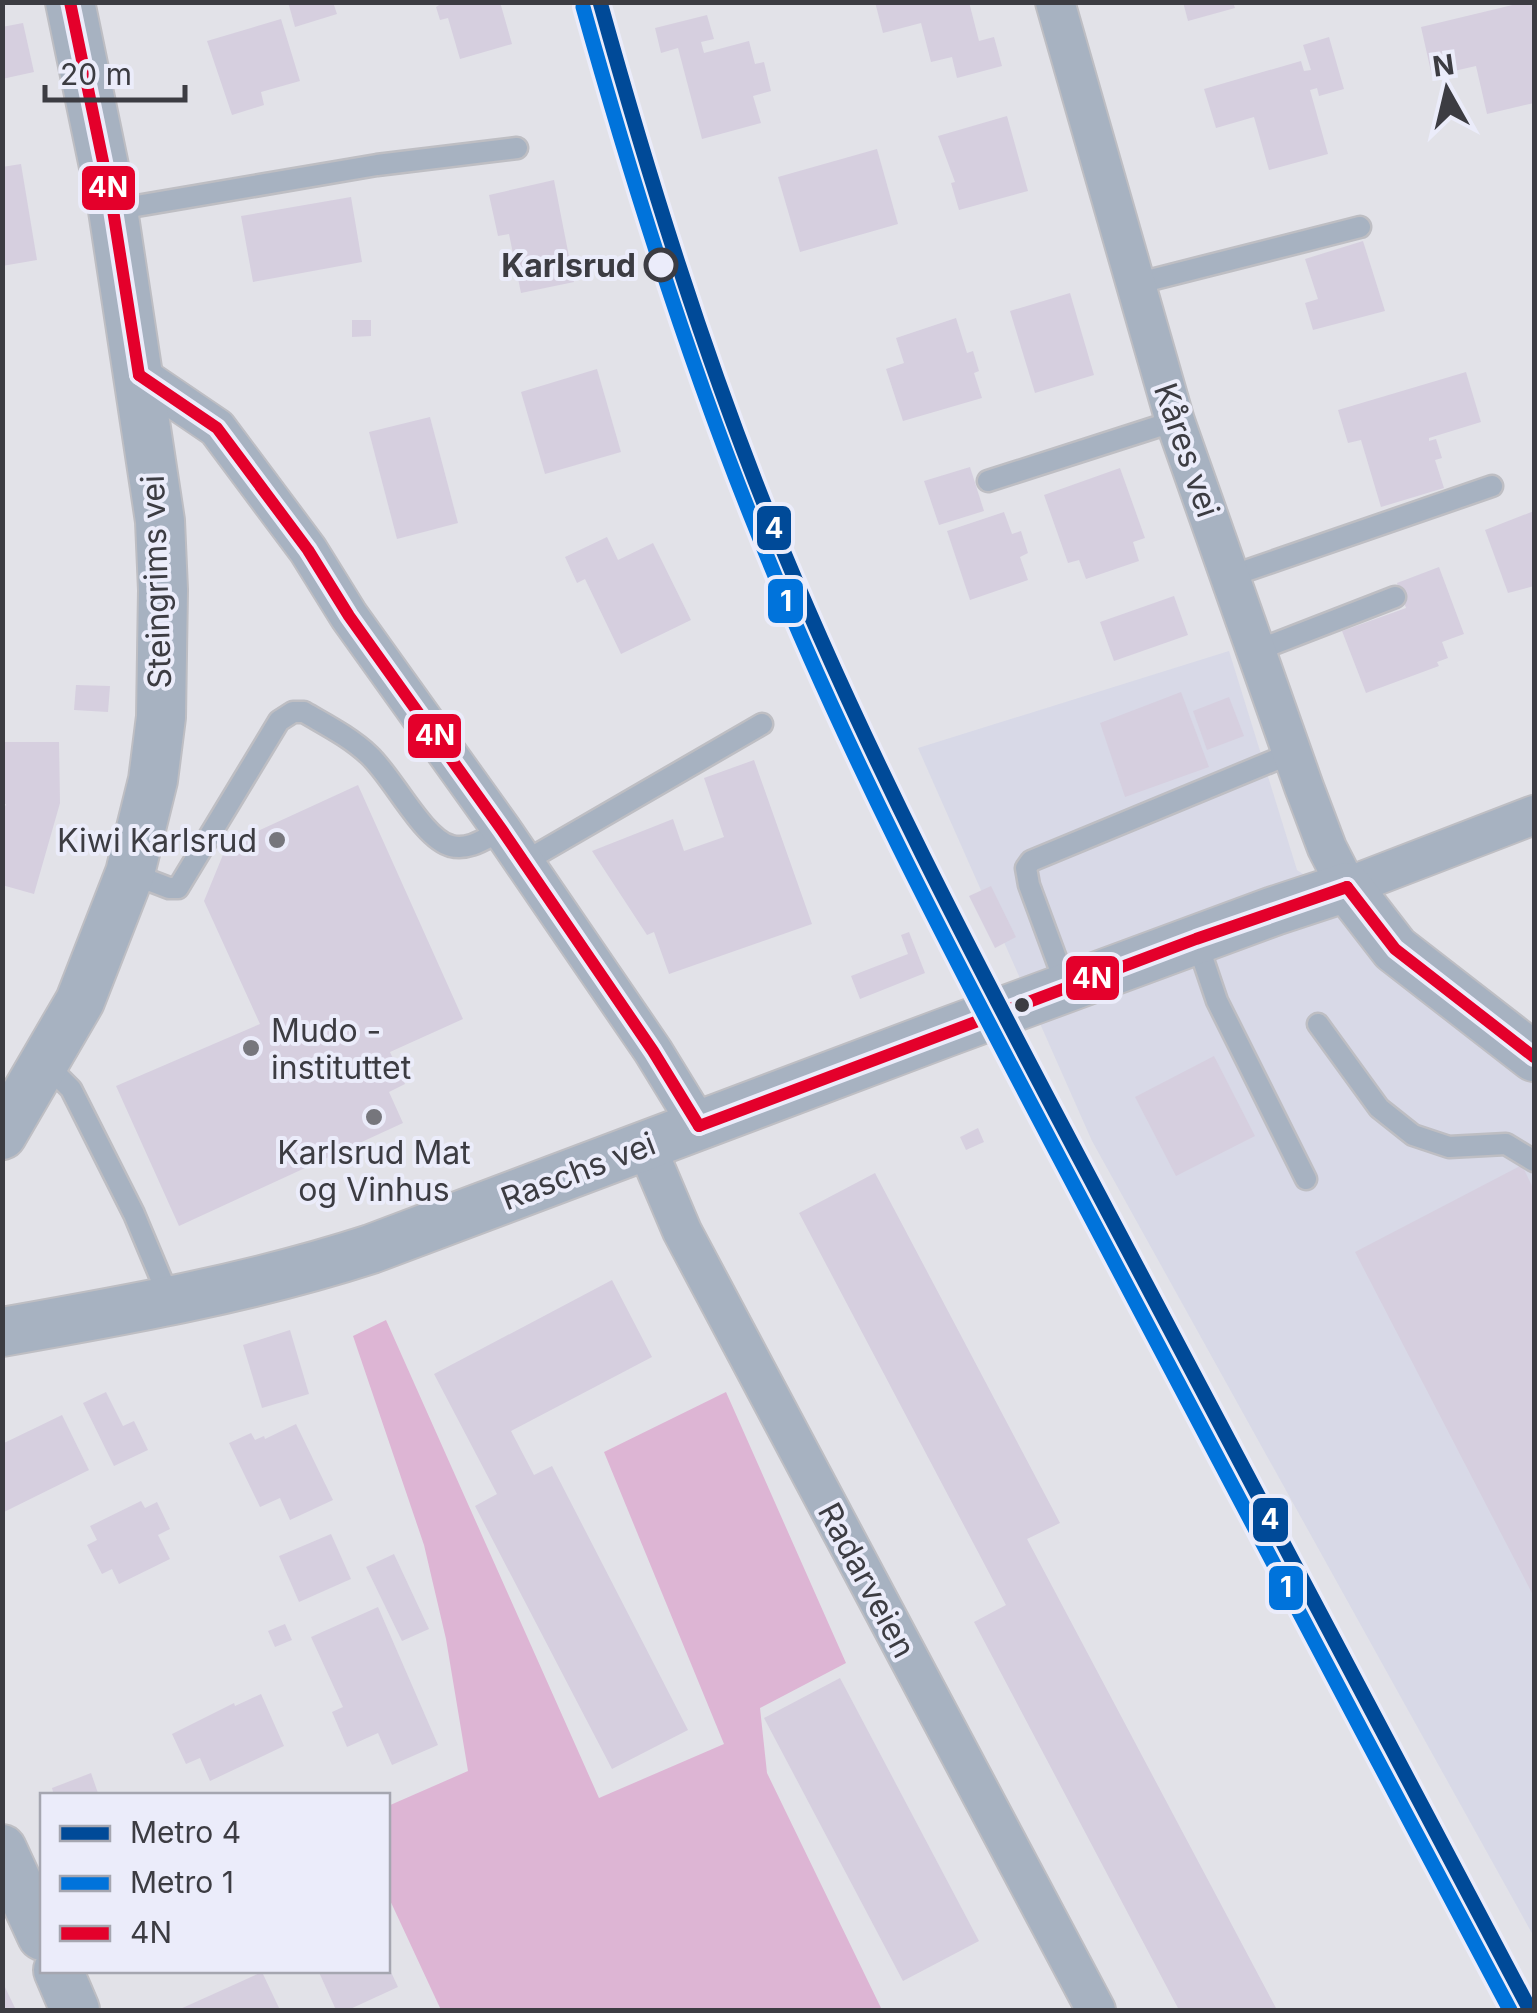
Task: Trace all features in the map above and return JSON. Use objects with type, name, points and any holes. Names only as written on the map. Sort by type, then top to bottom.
[{"type":"street","name":"Steingrims vei","points":[[2,1135],[80,1000],[130,873],[155,764],[161,717],[160,521],[113,210],[70,2]]},
{"type":"street","name":"Kåres vei","points":[[1055,2],[1175,421],[1327,848],[1348,887]]},
{"type":"street","points":[[138,375],[217,428],[308,550],[348,616],[502,830],[653,1051],[699,1126]]},
{"type":"street","name":"Raschs vei","points":[[2,1332],[298,1273],[352,1255],[1534,815]]},
{"type":"street","points":[[1348,887],[1396,948],[1534,1057]]},
{"type":"street","name":"Radarveien","points":[[646,1146],[690,1246],[1096,2010]]},
{"type":"street","points":[[2,1850],[40,1932]]},
{"type":"street","points":[[59,1973],[75,2010]]},
{"type":"lane","points":[[113,210],[377,164],[518,148]]},
{"type":"lane","points":[[1136,284],[1360,226]]},
{"type":"lane","points":[[988,481],[1175,421]]},
{"type":"lane","points":[[1231,576],[1492,486]]},
{"type":"lane","points":[[1258,650],[1395,598]]},
{"type":"lane","points":[[130,873],[160,886],[178,888],[279,721],[293,712],[304,712],[369,755],[429,833],[450,846],[465,847],[502,830]]},
{"type":"lane","points":[[524,862],[762,724]]},
{"type":"lane","points":[[1068,988],[1029,886],[1026,868],[1031,860],[1292,753]]},
{"type":"lane","points":[[1196,940],[1217,1000],[1306,1180]]},
{"type":"lane","points":[[1318,1024],[1378,1108],[1412,1135],[1449,1147],[1506,1144],[1534,1161]]},
{"type":"lane","points":[[45,1063],[71,1089],[134,1214],[170,1300]]},
{"type":"shaded area","points":[[1229,651],[1297,870],[1534,1033],[1534,1937],[1092,1141],[918,748]]},
{"type":"shaded area","points":[[386,1320],[599,1798],[724,1744],[604,1452],[726,1392],[846,1663],[760,1708],[767,1773],[882,2010],[441,2010],[390,1900],[390,1805],[468,1771],[446,1639],[424,1545],[353,1336]]},
{"type":"building","points":[[288,2],[333,2],[337,14],[295,27]]},
{"type":"building","points":[[444,2],[500,2],[512,44],[460,59],[448,18],[440,20],[436,7]]},
{"type":"building","points":[[875,2],[969,2],[979,41],[994,37],[1002,66],[957,78],[952,57],[931,62],[921,23],[883,33]]},
{"type":"building","points":[[1183,2],[1233,2],[1235,8],[1188,21]]},
{"type":"building","points":[[1534,2],[1534,103],[1487,114],[1476,66],[1432,76],[1421,27]]},
{"type":"building","points":[[707,15],[714,39],[701,42],[704,53],[749,41],[755,64],[764,62],[771,91],[753,96],[761,123],[702,139],[678,48],[661,53],[655,28]]},
{"type":"building","points":[[281,19],[300,81],[261,92],[264,105],[232,115],[207,41]]},
{"type":"building","points":[[23,23],[34,72],[2,79],[2,27]]},
{"type":"building","points":[[1329,37],[1344,89],[1319,96],[1317,88],[1310,90],[1328,154],[1269,170],[1254,117],[1216,128],[1204,89],[1301,61],[1304,71],[1311,70],[1303,45]]},
{"type":"building","points":[[1007,116],[1028,191],[959,210],[951,183],[955,182],[938,136]]},
{"type":"building","points":[[877,149],[898,224],[800,252],[778,177]]},
{"type":"building","points":[[21,164],[37,260],[2,266],[2,167]]},
{"type":"building","points":[[554,180],[574,282],[521,293],[509,234],[498,236],[489,195]]},
{"type":"building","points":[[351,197],[362,262],[253,282],[241,216]]},
{"type":"building","points":[[1363,241],[1385,311],[1313,330],[1305,303],[1318,299],[1305,259]]},
{"type":"building","points":[[1070,293],[1094,375],[1035,393],[1010,311]]},
{"type":"building","points":[[956,318],[967,353],[973,351],[979,371],[974,373],[982,398],[903,421],[886,369],[904,363],[896,338]]},
{"type":"building","points":[[352,320],[371,320],[371,336],[352,337]]},
{"type":"building","points":[[597,369],[621,452],[545,474],[521,392]]},
{"type":"building","points":[[1466,372],[1481,422],[1429,438],[1436,439],[1442,458],[1435,460],[1444,488],[1381,507],[1361,440],[1348,443],[1338,410]]},
{"type":"building","points":[[430,417],[458,523],[397,539],[369,432]]},
{"type":"building","points":[[970,467],[984,511],[939,525],[924,481]]},
{"type":"building","points":[[1120,468],[1145,538],[1133,542],[1139,561],[1086,579],[1079,560],[1068,563],[1044,495]]},
{"type":"building","points":[[1534,511],[1534,586],[1508,593],[1485,530]]},
{"type":"building","points":[[1004,512],[1012,534],[1021,531],[1028,553],[1020,557],[1028,580],[970,600],[947,531]]},
{"type":"building","points":[[607,537],[618,560],[653,543],[691,620],[621,654],[585,579],[577,583],[565,557]]},
{"type":"building","points":[[1439,567],[1464,634],[1442,642],[1448,658],[1437,662],[1439,666],[1366,693],[1342,631],[1406,608],[1397,583]]},
{"type":"building","points":[[1174,596],[1188,635],[1114,661],[1100,622]]},
{"type":"building","points":[[76,685],[110,686],[108,712],[74,710]]},
{"type":"building","points":[[1181,692],[1209,767],[1125,797],[1100,723]]},
{"type":"building","points":[[1229,697],[1244,736],[1207,750],[1193,711]]},
{"type":"building","points":[[2,742],[59,742],[60,803],[34,894],[2,885],[2,815],[6,804],[2,804]]},
{"type":"building","points":[[754,760],[812,924],[669,974],[654,932],[647,935],[592,851],[673,819],[684,851],[724,837],[704,778]]},
{"type":"building","points":[[358,785],[463,1019],[390,1052],[405,1084],[389,1092],[403,1123],[179,1226],[116,1086],[260,1024],[204,901],[227,845]]},
{"type":"building","points":[[991,886],[1016,937],[995,948],[969,896]]},
{"type":"building","points":[[909,932],[925,973],[860,999],[851,976],[908,954],[901,935]]},
{"type":"building","points":[[1214,1056],[1255,1136],[1176,1176],[1135,1097]]},
{"type":"building","points":[[978,1128],[984,1142],[966,1150],[960,1137]]},
{"type":"building","points":[[1522,1165],[1534,1190],[1534,1597],[1355,1252]]},
{"type":"building","points":[[875,1173],[1060,1523],[1027,1539],[1277,2010],[1179,2010],[974,1622],[1006,1605],[799,1213]]},
{"type":"building","points":[[612,1280],[652,1357],[511,1431],[534,1475],[552,1466],[688,1730],[612,1769],[475,1506],[497,1494],[434,1374]]},
{"type":"building","points":[[290,1330],[309,1394],[262,1408],[243,1345]]},
{"type":"building","points":[[106,1392],[123,1426],[134,1421],[148,1450],[114,1466],[83,1403]]},
{"type":"building","points":[[62,1415],[89,1470],[2,1513],[2,1444]]},
{"type":"building","points":[[296,1424],[333,1500],[290,1520],[280,1498],[260,1507],[229,1443],[251,1433],[255,1440],[264,1436],[265,1439]]},
{"type":"building","points":[[141,1501],[145,1508],[157,1502],[170,1529],[158,1535],[170,1559],[119,1584],[112,1569],[102,1574],[87,1545],[97,1540],[90,1526]]},
{"type":"building","points":[[331,1534],[351,1579],[299,1602],[279,1556]]},
{"type":"building","points":[[394,1554],[429,1629],[402,1641],[366,1567]]},
{"type":"building","points":[[378,1607],[438,1745],[392,1765],[378,1733],[347,1747],[332,1712],[343,1707],[311,1637]]},
{"type":"building","points":[[285,1624],[292,1640],[275,1647],[268,1631]]},
{"type":"building","points":[[840,1678],[979,1941],[903,1981],[764,1718]]},
{"type":"building","points":[[261,1694],[284,1746],[210,1781],[200,1758],[186,1764],[172,1734]]},
{"type":"building","points":[[91,1773],[98,1793],[53,1793],[52,1788]]},
{"type":"building","points":[[390,1970],[398,1987],[348,2010],[336,2010],[319,1973]]},
{"type":"building","points":[[262,1973],[280,2010],[178,2010]]},
{"type":"building","points":[[2,1981],[16,2010],[2,2010]]},
{"type":"metro line","name":"4","points":[[600,2],[658,199],[722,393],[771,521],[847,697],[1018,1042],[1530,2010]]},
{"type":"metro line","name":"1","points":[[583,7],[641,203],[705,397],[829,700],[912,874],[1000,1044],[1510,2010]]},
{"type":"transit line","name":"4N","points":[[70,2],[113,210],[139,375]]},
{"type":"transit line","name":"4N","points":[[139,375],[217,428],[308,550],[349,616],[653,1051],[699,1126]]},
{"type":"transit line","name":"4N","points":[[1347,887],[1395,949],[1534,1057]]},
{"type":"transit line","name":"4N","points":[[699,1126],[1196,939],[1347,887]]},
{"type":"place","name":"Karlsrud","points":[[661,265]]},
{"type":"place","name":"Kiwi Karlsrud","points":[[277,840]]},
{"type":"place","name":"Mudo - instituttet","points":[[251,1048]]},
{"type":"place","name":"Karlsrud Mat og Vinhus","points":[[374,1117]]}]
